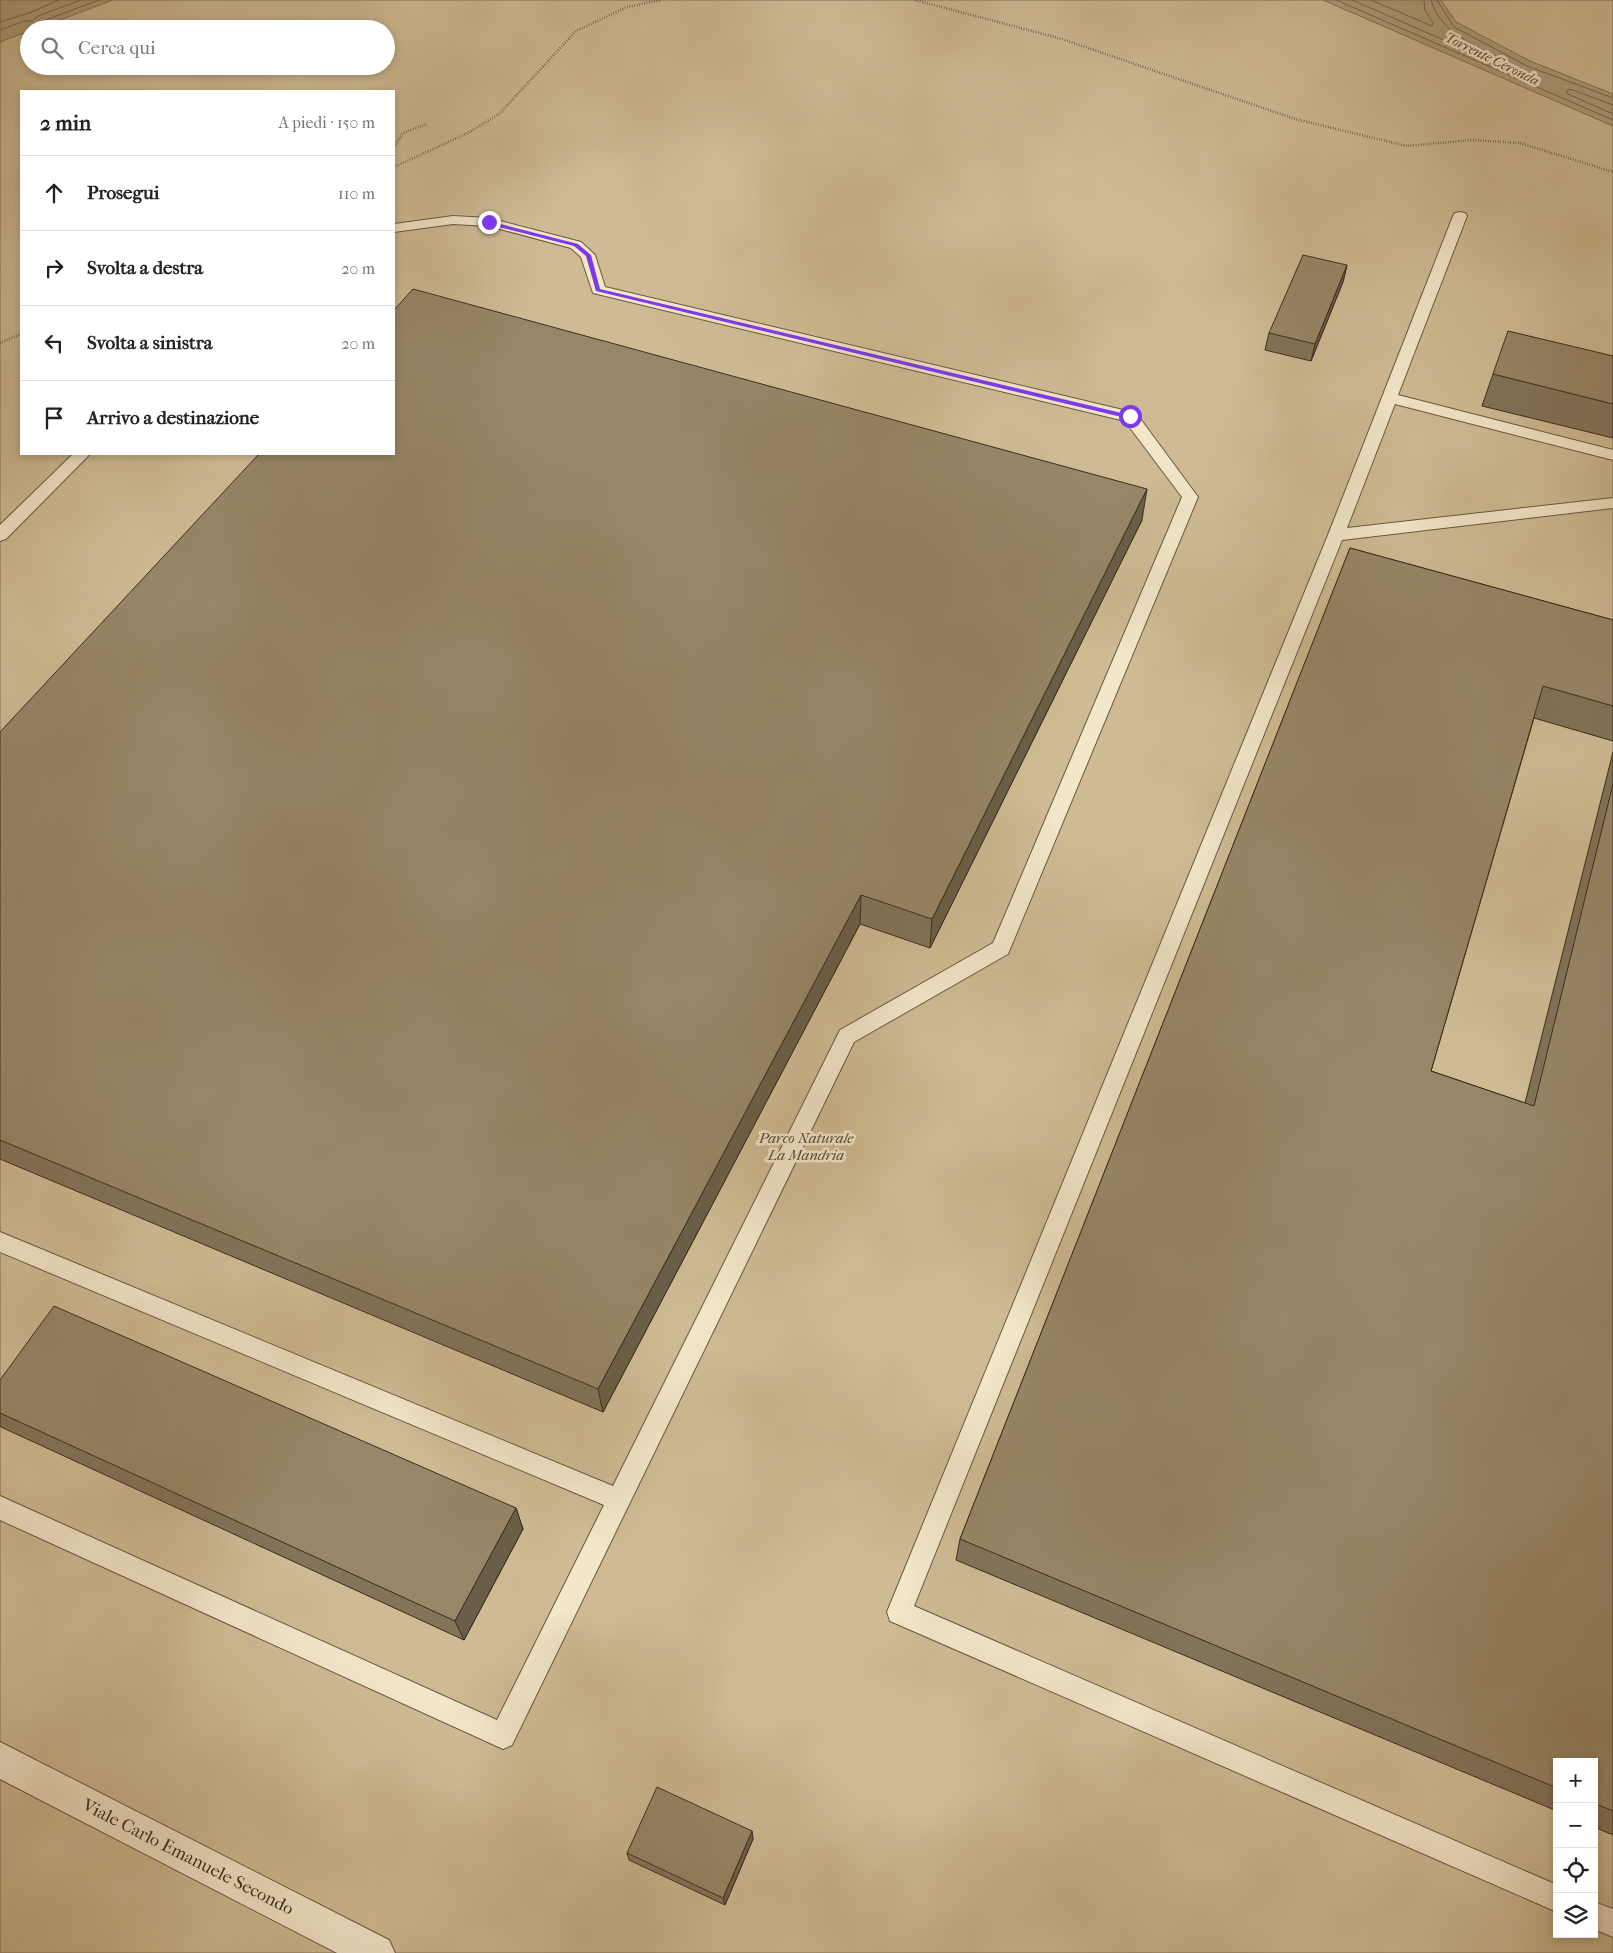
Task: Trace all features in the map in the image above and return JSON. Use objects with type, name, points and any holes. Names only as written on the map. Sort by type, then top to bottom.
[{"type":"street","name":"Viale Carlo Emanuele Secondo","points":[[0,1760],[376,1953]]},
{"type":"lane","points":[[1460,216],[1336,535],[899,1612],[1553,1897]]},
{"type":"lane","points":[[0,1508],[503,1736],[847,1036],[1001,948],[1190,497],[1130,416],[598,290],[588,255],[576,245],[489,222],[453,220],[395,228]]},
{"type":"lane","points":[[1390,398],[1613,455]]},
{"type":"lane","points":[[0,535],[81,455]]},
{"type":"lane","points":[[1336,535],[1613,503]]},
{"type":"lane","points":[[0,1242],[619,1500]]},
{"type":"lane","points":[[1598,1917],[1613,1923]]},
{"type":"path","points":[[395,166],[468,133],[498,114],[576,31],[626,7],[660,0]]},
{"type":"path","points":[[915,0],[1062,39],[1296,118],[1407,146],[1472,140],[1520,142],[1613,172]]},
{"type":"path","points":[[395,144],[398,137],[406,130],[427,124]]},
{"type":"path","points":[[0,343],[20,334]]},
{"type":"green space","name":"Parco Naturale La Mandria","points":[[0,0],[1613,0],[1613,1953],[0,1953]]},
{"type":"water","points":[[0,0],[113,0],[60,20],[20,20],[20,34],[0,42]]},
{"type":"water","name":"Torrente Ceronda","points":[[1323,0],[1441,0],[1456,22],[1530,61],[1613,94],[1613,126]]},
{"type":"building","points":[[1303,255],[1347,265],[1315,344],[1269,333]]},
{"type":"building","points":[[413,289],[1147,489],[932,919],[861,895],[598,1389],[0,1140],[0,732],[258,455],[395,455],[395,309]]},
{"type":"building","points":[[1508,331],[1613,356],[1613,404],[1493,374]]},
{"type":"building","points":[[1350,548],[1613,620],[1613,706],[1543,686],[1431,1071],[1534,1106],[1613,784],[1613,1811],[1598,1805],[1598,1758],[1553,1758],[1553,1786],[960,1539]]},
{"type":"building","points":[[54,1306],[516,1508],[455,1621],[0,1413],[0,1380]]},
{"type":"building","points":[[657,1787],[752,1831],[723,1898],[627,1853]]},
{"type":"route","points":[[489,222],[576,245],[588,255],[598,290],[1130,416]]}]
